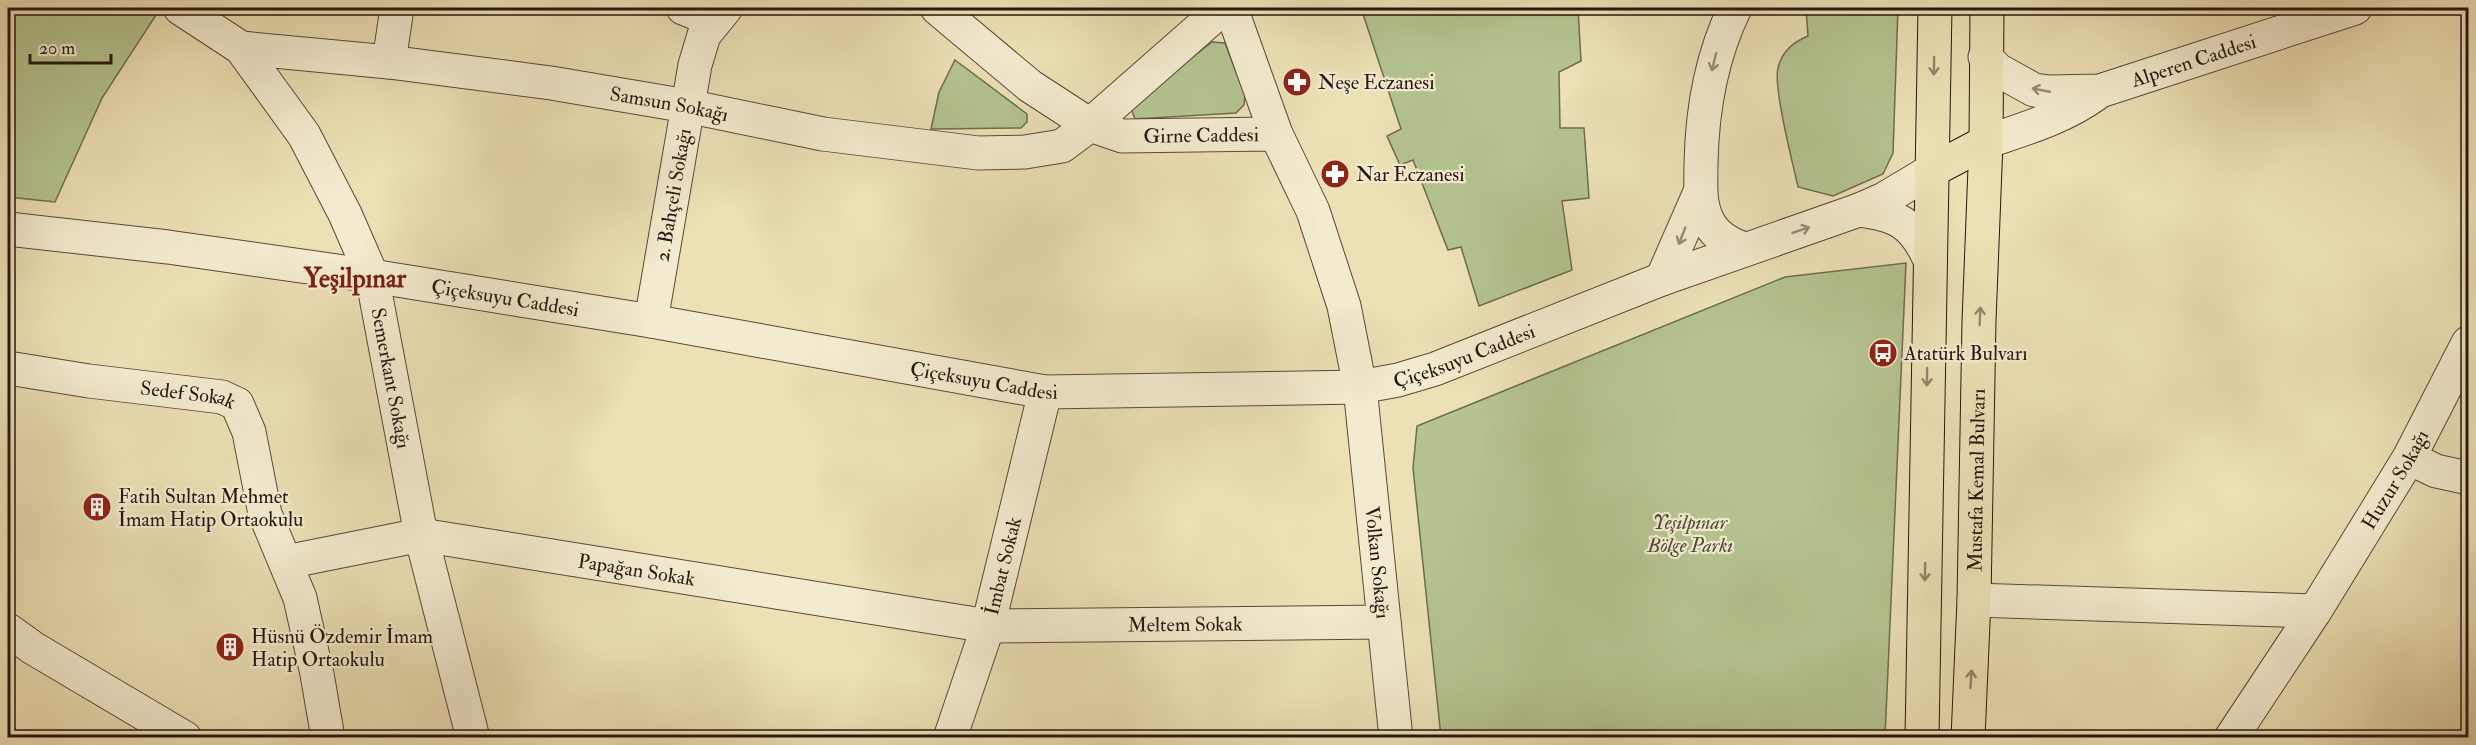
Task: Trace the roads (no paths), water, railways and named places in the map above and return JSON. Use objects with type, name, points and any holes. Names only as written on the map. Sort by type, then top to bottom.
[{"type":"main road","points":[[1922,738],[1935,8]]},
{"type":"main road","name":"Mustafa Kemal Bulvarı","points":[[1968,738],[1974,600],[1979,321],[1986,142],[1987,8]]},
{"type":"main road","points":[[1931,171],[1986,142]]},
{"type":"street","name":"Semerkant Sokağı","points":[[180,8],[241,48],[304,135],[345,214],[372,276],[421,535],[473,738]]},
{"type":"street","points":[[389,62],[397,8]]},
{"type":"street","points":[[684,8],[720,14]]},
{"type":"street","name":"Girne Caddesi","points":[[937,8],[1030,86],[1090,124],[1122,136],[1276,134],[1313,211],[1320,232],[1344,306],[1360,387]]},
{"type":"street","name":"Samsun Sokağı","points":[[241,48],[389,62],[551,83],[687,106],[823,134],[978,153],[1025,152],[1062,146],[1222,8]]},
{"type":"street","points":[[1232,8],[1276,134]]},
{"type":"street","points":[[1735,8],[1714,58],[1702,123],[1700,192],[1707,220],[1715,231],[1729,244],[1745,249]]},
{"type":"street","name":"Alperen Caddesi","points":[[2100,91],[2355,8]]},
{"type":"street","name":"2. Bahçeli Sokağı","points":[[651,321],[687,106],[698,55],[704,34],[720,14]]},
{"type":"street","points":[[1985,57],[1998,70],[2034,90],[2100,91]]},
{"type":"street","points":[[1986,142],[2050,119],[2081,104],[2100,91]]},
{"type":"street","name":"Çiçeksuyu Caddesi","points":[[8,230],[168,247],[372,276],[651,321],[1045,392],[1360,387],[1398,380],[1435,369],[1662,279],[1859,210],[1884,199],[1931,171]]},
{"type":"street","points":[[1662,279],[1700,192]]},
{"type":"street","points":[[1859,210],[1885,216],[1908,225],[1916,232],[1929,258]]},
{"type":"street","name":"Huzur Sokağı","points":[[2231,738],[2315,611],[2409,459],[2469,343]]},
{"type":"street","name":"Sedef Sokak","points":[[8,368],[89,381],[222,397],[237,404],[249,432],[265,514],[300,598],[328,738]]},
{"type":"street","name":"Volkan Sokağı","points":[[1360,387],[1396,738]]},
{"type":"street","name":"İmbat Sokak","points":[[950,738],[988,626],[1045,392]]},
{"type":"street","points":[[2409,459],[2436,471],[2469,478]]},
{"type":"street","name":"Papağan Sokak","points":[[286,562],[421,535],[988,626]]},
{"type":"street","points":[[1974,600],[2315,611]]},
{"type":"street","name":"Meltem Sokak","points":[[988,626],[1383,622]]},
{"type":"street","points":[[8,630],[33,648],[184,738]]},
{"type":"place","name":"Neşe Eczanesi","points":[[1297,82]]},
{"type":"place","name":"Nar Eczanesi","points":[[1335,174]]},
{"type":"place","name":"Atatürk Bulvarı","points":[[1883,353]]},
{"type":"place","name":"Fatih Sultan Mehmet İmam Hatip Ortaokulu","points":[[97,507]]},
{"type":"place","name":"Hüsnü Özdemir İmam Hatip Ortaokulu","points":[[230,647]]},
{"type":"district","name":"Yeşilpınar","points":[[355,278]]},
{"type":"park label","name":"Yeşilpınar Bölge Parkı","points":[[1690,534]]}]
